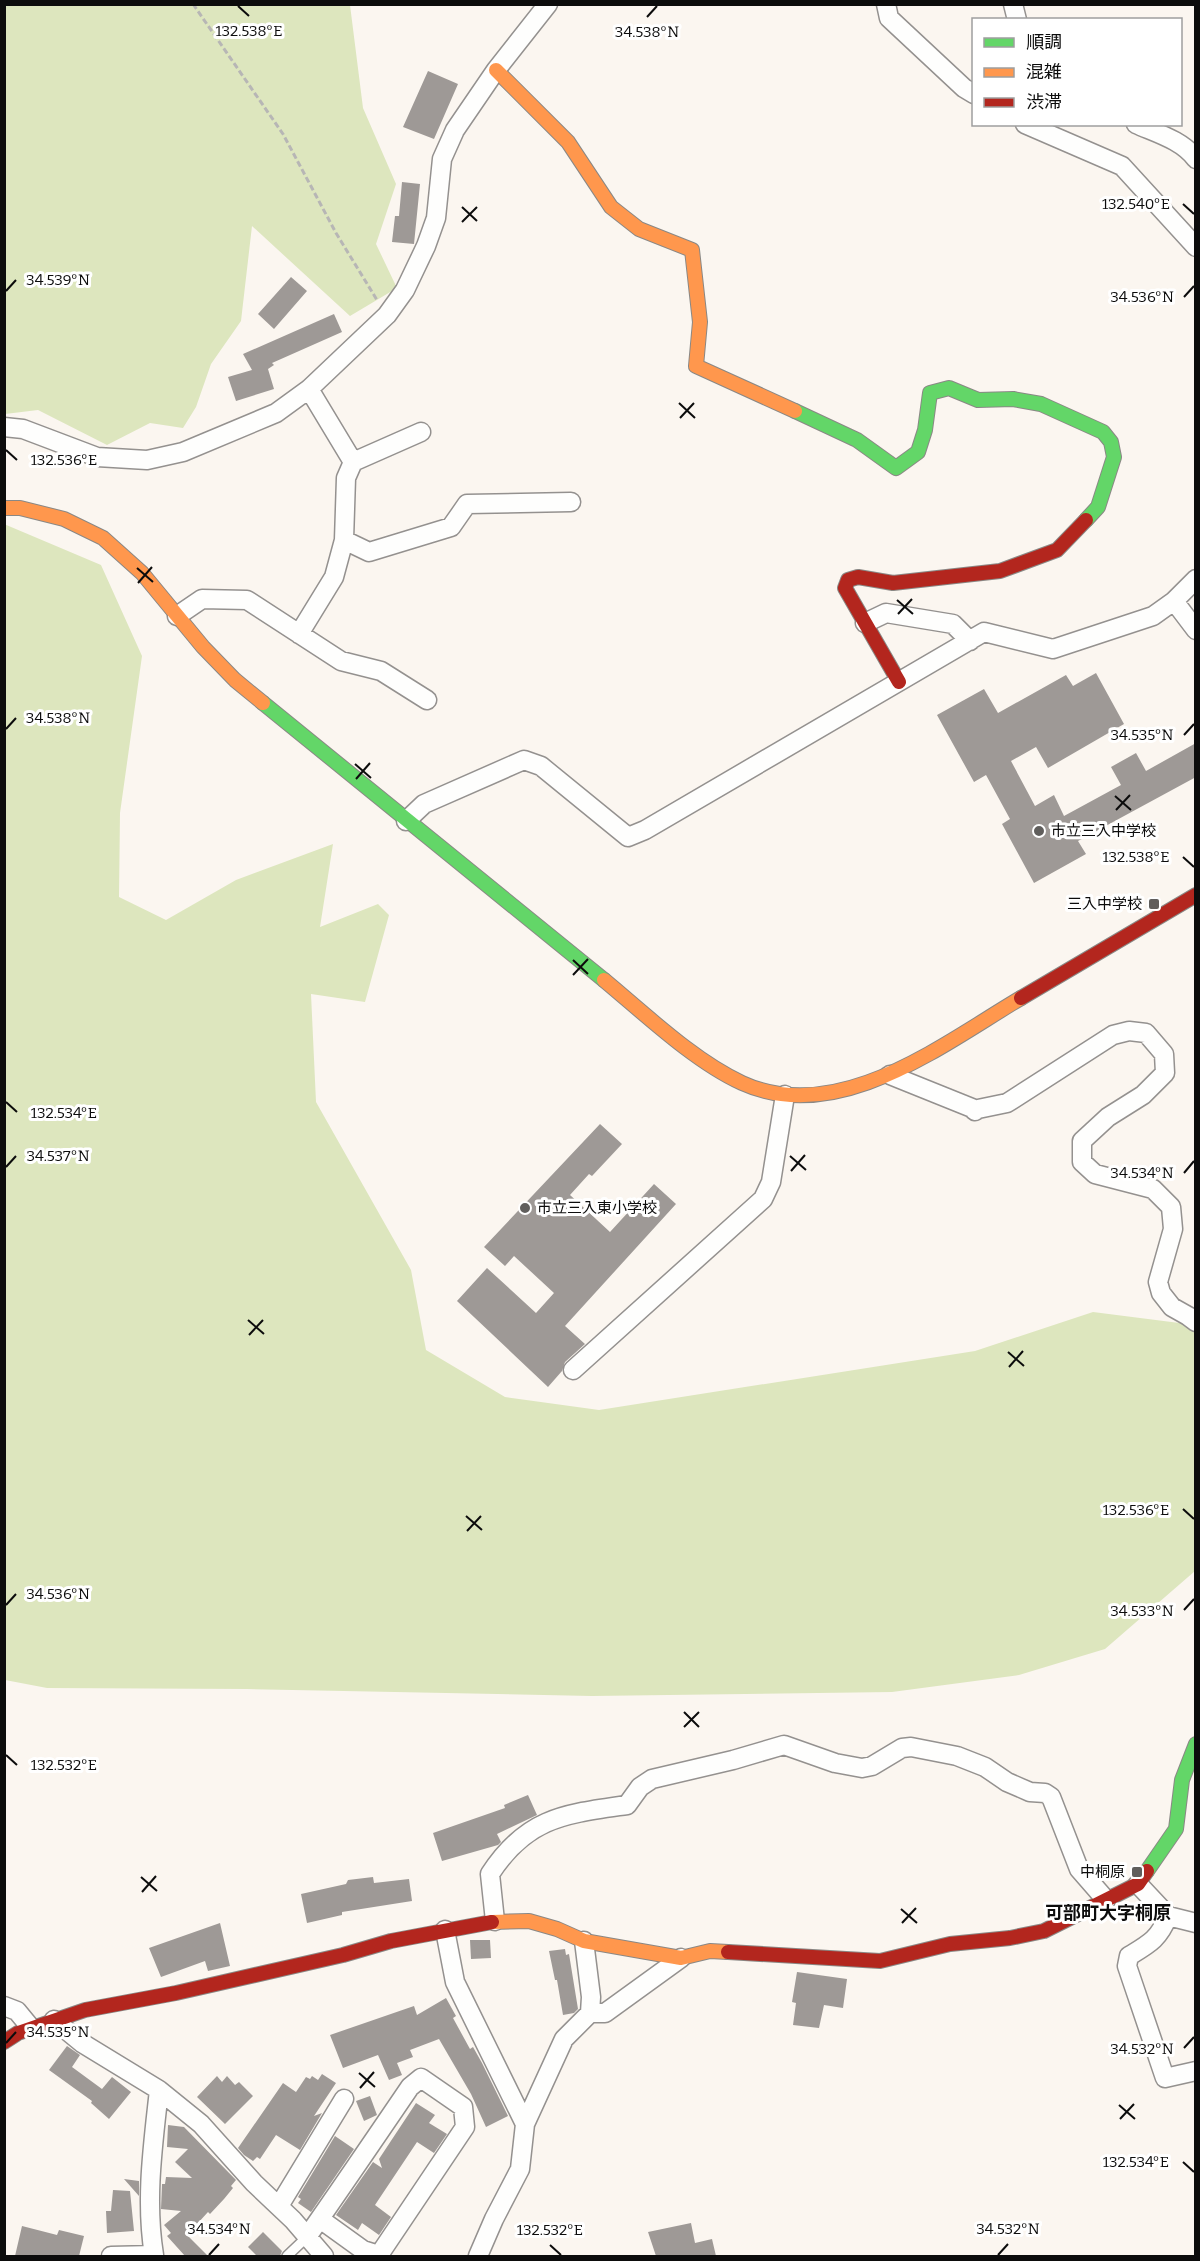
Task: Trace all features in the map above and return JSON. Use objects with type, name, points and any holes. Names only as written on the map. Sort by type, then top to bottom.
[{"type":"street","points":[[4,427],[23,429],[96,458],[147,460],[183,452],[276,413],[309,389],[387,315],[405,290],[426,246],[436,218],[442,159],[455,130],[496,70],[548,4]]},
{"type":"street","points":[[886,4],[889,18],[972,93]]},
{"type":"street","points":[[496,70],[568,142],[611,207],[639,229],[692,250],[700,322],[696,366],[857,440],[896,468],[918,452],[926,430],[930,393],[949,388],[978,400],[1013,399],[1041,404],[1103,432],[1111,442],[1114,457],[1098,507],[1057,550],[1000,571],[893,583],[858,577],[848,580],[845,588],[899,682]]},
{"type":"street","points":[[1030,126],[1122,166],[1196,247]]},
{"type":"street","points":[[1141,126],[1169,138],[1196,159]]},
{"type":"street","points":[[309,389],[353,462]]},
{"type":"street","points":[[299,634],[333,577],[344,540],[346,478],[353,462],[421,432]]},
{"type":"street","points":[[344,540],[369,552],[451,527],[467,504],[571,502]]},
{"type":"street","points":[[4,508],[20,508],[64,519],[104,538],[142,573],[203,647],[235,680],[700,1058],[748,1085],[785,1095],[829,1094],[855,1088],[890,1075],[1196,895]]},
{"type":"street","points":[[406,821],[424,804],[524,760],[541,766],[628,837],[645,830],[984,632],[1053,649],[1153,616],[1174,601],[1196,579]]},
{"type":"street","points":[[177,616],[202,600],[247,600],[341,661],[381,671],[427,700]]},
{"type":"street","points":[[1174,601],[1196,630]]},
{"type":"street","points":[[865,623],[886,613],[953,624],[970,641]]},
{"type":"street","points":[[890,1075],[975,1111],[1007,1104],[1113,1035],[1129,1031],[1146,1033],[1164,1054],[1165,1073],[1143,1095],[1108,1117],[1082,1141],[1082,1162],[1095,1174],[1153,1189],[1171,1207],[1173,1229],[1158,1282],[1161,1293],[1172,1307],[1196,1322]]},
{"type":"street","points":[[573,1370],[763,1199],[771,1182],[785,1095]]},
{"type":"street","points":[[590,2013],[605,2013],[681,1958],[710,1951],[880,1961],[950,1944],[1010,1938],[1044,1931],[1138,1884],[1176,1829],[1182,1780],[1196,1744]]},
{"type":"street","points":[[495,1921],[490,1874],[500,1857],[520,1838],[570,1813],[627,1804],[640,1787],[652,1779],[733,1760],[784,1745],[835,1762],[862,1768],[872,1766],[902,1748],[911,1747],[946,1754],[985,1767],[1007,1782],[1030,1792],[1045,1793],[1051,1797],[1079,1869],[1106,1900]]},
{"type":"street","points":[[1138,1884],[1168,1916],[1196,1923]]},
{"type":"street","points":[[1168,1916],[1162,1930],[1151,1943],[1129,1956],[1127,1966],[1165,2078],[1196,2071]]},
{"type":"street","points":[[4,2042],[18,2033],[85,2010],[176,1993],[343,1955],[391,1941],[495,1921],[529,1921],[557,1929],[584,1941],[681,1958]]},
{"type":"street","points":[[445,1930],[455,1982],[525,2124]]},
{"type":"street","points":[[478,2256],[520,2169],[525,2124],[564,2039],[590,2013],[591,1997],[584,1941]]},
{"type":"street","points":[[4,2006],[17,2012],[31,2028]]},
{"type":"street","points":[[54,2019],[82,2043],[159,2090],[201,2124],[324,2256]]},
{"type":"street","points":[[307,2237],[320,2218],[410,2087],[421,2078],[463,2107],[465,2127],[379,2255],[363,2250],[320,2218]]},
{"type":"street","points":[[111,2256],[154,2255],[150,2230],[151,2164],[159,2090]]},
{"type":"street","points":[[279,2206],[344,2099]]},
{"type":"lane","points":[[287,2256],[307,2237]]},
{"type":"path","points":[[193,4],[283,134],[336,233],[387,315]]},
{"type":"green space","points":[[4,5],[350,5],[363,108],[396,184],[376,244],[397,288],[350,316],[252,226],[241,321],[211,364],[196,407],[183,428],[150,423],[107,445],[38,410],[5,414]]},
{"type":"green space","points":[[4,524],[101,565],[142,656],[120,813],[119,897],[166,920],[236,880],[333,844],[320,927],[378,904],[389,915],[365,1002],[311,994],[316,1102],[411,1270],[426,1350],[505,1397],[599,1410],[975,1351],[1093,1312],[1195,1325],[1195,1571],[1105,1649],[1019,1675],[892,1692],[592,1696],[247,1689],[47,1688],[5,1680]]},
{"type":"building","points":[[428,71],[458,84],[434,139],[403,127]]},
{"type":"building","points":[[402,182],[420,184],[414,244],[392,242],[395,216],[399,216]]},
{"type":"building","points":[[291,277],[307,291],[274,329],[258,314]]},
{"type":"building","points":[[334,314],[342,332],[272,363],[274,365],[268,369],[274,389],[236,401],[228,377],[252,370],[243,354]]},
{"type":"building","points":[[1096,673],[1124,724],[1048,768],[1036,747],[1011,761],[1035,806],[1054,795],[1064,816],[1121,785],[1111,767],[1136,753],[1146,771],[1196,743],[1196,777],[1078,841],[1086,854],[1034,883],[1002,824],[1010,819],[986,775],[974,782],[937,715],[984,689],[998,713],[1066,675],[1073,686]]},
{"type":"building","points":[[600,1124],[622,1144],[592,1176],[589,1174],[570,1195],[610,1232],[654,1184],[676,1204],[565,1326],[585,1344],[565,1362],[562,1371],[548,1387],[457,1301],[487,1268],[536,1313],[554,1293],[514,1256],[505,1266],[484,1247]]},
{"type":"building","points":[[528,1795],[537,1815],[497,1834],[501,1842],[498,1845],[442,1861],[433,1833],[505,1808],[504,1805]]},
{"type":"building","points":[[373,1877],[374,1883],[409,1879],[412,1901],[342,1912],[342,1915],[307,1923],[301,1894],[346,1884],[348,1880]]},
{"type":"building","points":[[220,1923],[230,1966],[208,1971],[205,1961],[161,1977],[149,1948]]},
{"type":"building","points":[[470,1940],[490,1940],[491,1958],[471,1959]]},
{"type":"building","points":[[565,1949],[566,1955],[569,1954],[578,2009],[574,2013],[563,2015],[549,1951]]},
{"type":"building","points":[[797,1972],[847,1979],[843,2008],[824,2005],[819,2028],[793,2025],[796,2003],[792,2002]]},
{"type":"building","points":[[446,1998],[456,2016],[453,2018],[470,2049],[473,2047],[482,2063],[508,2116],[486,2127],[471,2094],[439,2039],[410,2050],[413,2057],[397,2063],[402,2075],[389,2080],[378,2055],[343,2068],[330,2035],[414,2006],[417,2015]]},
{"type":"building","points":[[67,2046],[80,2055],[72,2067],[102,2089],[112,2077],[131,2092],[109,2119],[91,2103],[92,2101],[49,2070]]},
{"type":"building","points":[[322,2074],[336,2083],[314,2116],[322,2113],[300,2150],[276,2135],[260,2159],[257,2157],[253,2161],[244,2155],[238,2148],[283,2083],[296,2092],[306,2077],[310,2079],[312,2076],[318,2080]]},
{"type":"building","points":[[217,2076],[222,2082],[227,2076],[235,2085],[239,2082],[253,2096],[225,2124],[197,2097]]},
{"type":"building","points":[[370,2096],[377,2115],[364,2121],[356,2101]]},
{"type":"building","points":[[416,2103],[435,2115],[429,2123],[447,2134],[434,2153],[417,2142],[375,2205],[391,2217],[379,2235],[362,2223],[358,2230],[336,2215],[373,2162],[382,2168],[379,2159]]},
{"type":"building","points":[[168,2125],[184,2127],[236,2180],[224,2199],[210,2214],[208,2212],[187,2235],[208,2256],[185,2256],[167,2236],[171,2233],[164,2225],[181,2211],[161,2209],[162,2184],[165,2184],[166,2177],[192,2178],[175,2162],[188,2149],[167,2147]]},
{"type":"building","points":[[335,2136],[354,2149],[311,2212],[298,2203],[301,2199],[298,2197]]},
{"type":"building","points":[[124,2179],[139,2181],[139,2196]]},
{"type":"building","points":[[113,2190],[130,2191],[134,2231],[107,2233],[106,2211],[111,2211]]},
{"type":"building","points":[[691,2223],[695,2243],[712,2239],[716,2256],[656,2256],[648,2232]]},
{"type":"building","points":[[22,2226],[57,2235],[59,2230],[84,2236],[79,2256],[15,2256]]},
{"type":"building","points":[[263,2232],[282,2251],[280,2256],[257,2256],[248,2247]]},
{"type":"traffic: fast","points":[[795,411],[857,440],[896,468],[918,452],[925,430],[930,393],[949,388],[978,400],[1013,399],[1041,404],[1103,432],[1111,442],[1114,457],[1098,507],[1086,520]]},
{"type":"traffic: fast","points":[[263,703],[604,980]]},
{"type":"traffic: fast","points":[[1147,1871],[1176,1829],[1182,1780],[1196,1744]]},
{"type":"traffic: slow","points":[[496,70],[568,142],[611,207],[639,229],[692,250],[700,322],[696,366],[795,411]]},
{"type":"traffic: slow","points":[[4,508],[20,508],[64,519],[103,538],[142,573],[203,647],[235,680],[263,703]]},
{"type":"traffic: slow","points":[[604,980],[670,1036],[724,1074],[742,1083],[778,1094],[815,1095],[852,1088],[888,1074],[924,1057],[1021,998]]},
{"type":"traffic: slow","points":[[492,1922],[529,1921],[557,1929],[584,1941],[681,1958],[710,1951],[728,1952]]},
{"type":"traffic: jam","points":[[899,682],[845,588],[848,580],[858,577],[893,583],[1000,571],[1057,550],[1086,520]]},
{"type":"traffic: jam","points":[[1021,998],[1196,895]]},
{"type":"traffic: jam","points":[[728,1952],[880,1961],[950,1944],[1010,1938],[1044,1931],[1138,1884],[1147,1871]]},
{"type":"traffic: jam","points":[[4,2042],[18,2033],[85,2010],[176,1993],[343,1955],[391,1941],[492,1922]]},
{"type":"place","name":"市立三入中学校","points":[[1039,831]]},
{"type":"place","name":"三入中学校","points":[[1154,904]]},
{"type":"place","name":"市立三入東小学校","points":[[525,1208]]},
{"type":"place","name":"中桐原","points":[[1137,1872]]},
{"type":"district","name":"可部町大字桐原","points":[[1108,1913]]}]
